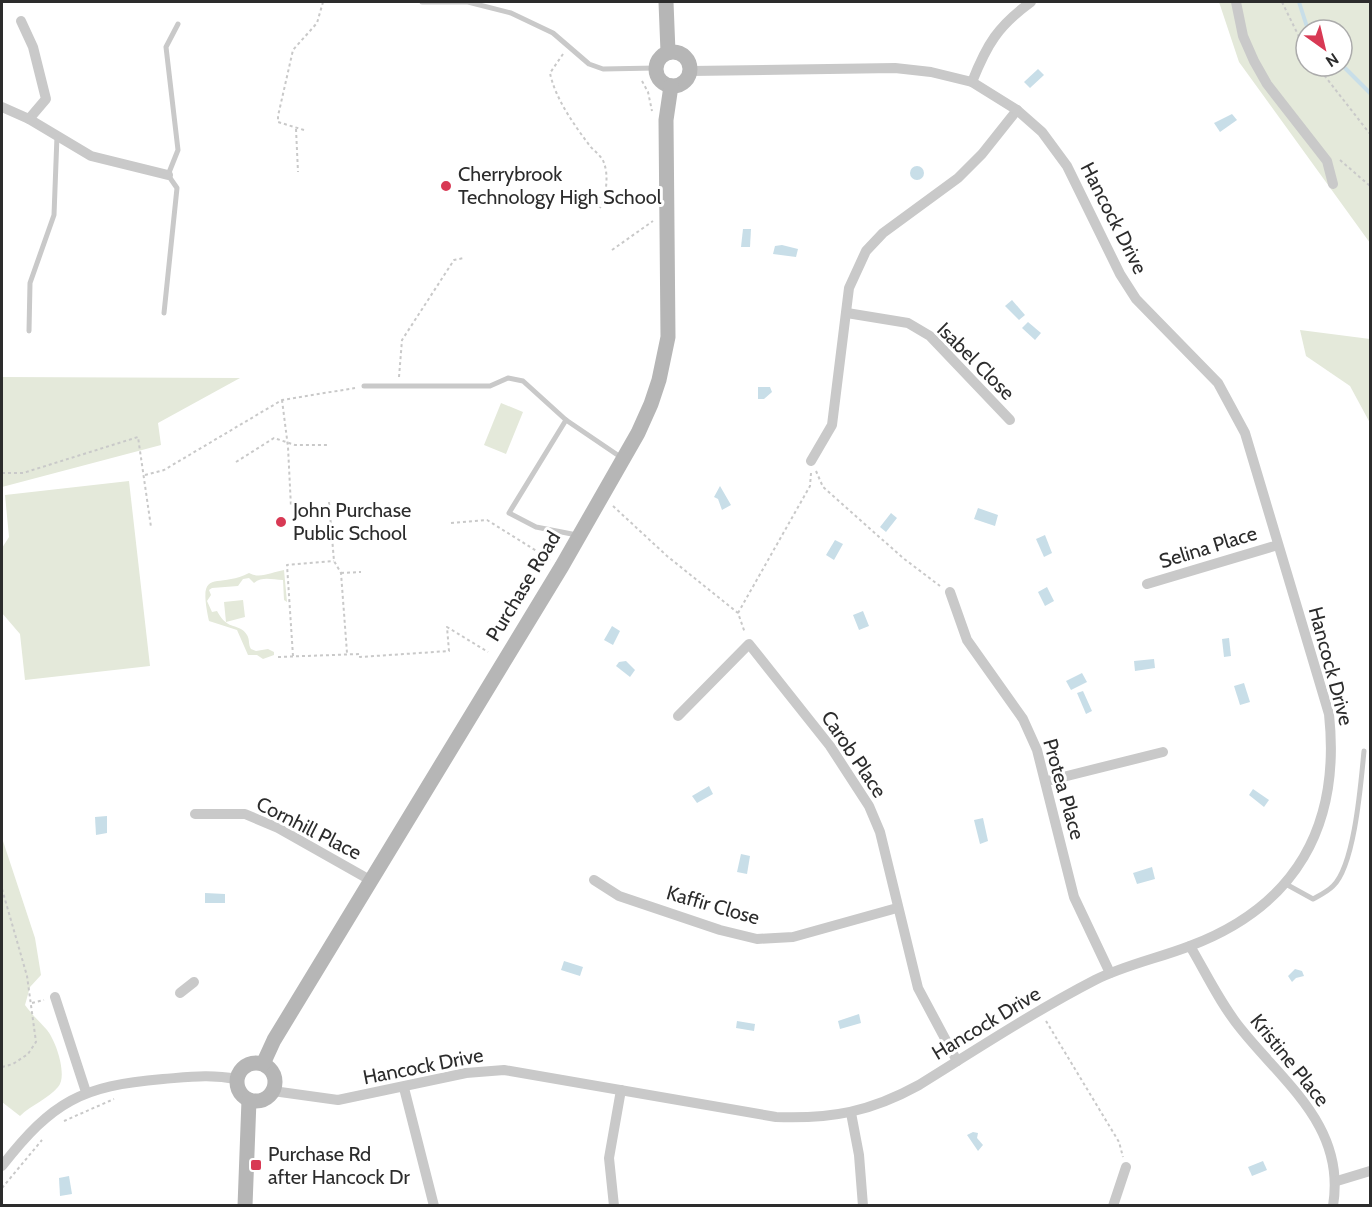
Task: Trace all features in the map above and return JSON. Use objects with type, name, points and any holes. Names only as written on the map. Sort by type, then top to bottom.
[{"type":"main road","points":[[666,2],[668,52]]},
{"type":"main road","points":[[668,52],[685,56],[691,71],[686,81],[671,86],[660,80],[656,68],[659,59],[668,52]]},
{"type":"main road","name":"Purchase Road","points":[[263,1064],[370,880],[578,536],[623,459],[651,404],[659,380],[668,337],[666,120],[671,86]]},
{"type":"main road","points":[[263,1064],[273,1072],[275,1085],[265,1100],[249,1100],[238,1091],[236,1079],[246,1065],[263,1064]]},
{"type":"main road","points":[[245,1206],[249,1100]]},
{"type":"street","points":[[972,82],[986,47],[1005,21],[1030,2]]},
{"type":"street","points":[[1236,2],[1243,36],[1254,61],[1267,84],[1327,161],[1333,184]]},
{"type":"street","points":[[21,21],[33,47],[46,99],[29,119]]},
{"type":"street","name":"Hancock Drive","points":[[273,1091],[338,1100],[404,1088],[466,1073],[504,1070],[776,1117],[814,1119],[851,1113],[893,1099],[1040,1011],[1110,973],[1190,946],[1226,930],[1254,913],[1284,883],[1314,837],[1325,808],[1331,775],[1332,746],[1329,714],[1245,433],[1218,383],[1136,300],[1120,274],[1067,166],[1042,132],[1017,110],[972,82],[895,68],[691,71]]},
{"type":"street","points":[[2,107],[29,119],[91,156],[168,175]]},
{"type":"street","points":[[811,461],[832,425],[849,288],[866,250],[883,233],[958,178],[982,154],[1017,110]]},
{"type":"street","name":"Isabel Close","points":[[847,313],[909,323],[930,336],[1010,420]]},
{"type":"street","name":"Selina Place","points":[[1147,584],[1278,545]]},
{"type":"street","name":"Protea Place","points":[[950,592],[967,640],[1023,719],[1037,750],[1047,781],[1074,897],[1110,973]]},
{"type":"street","points":[[678,716],[749,644]]},
{"type":"street","name":"Carob Place","points":[[749,644],[830,746],[869,806],[879,831],[918,988],[957,1061]]},
{"type":"street","points":[[1047,781],[1163,752]]},
{"type":"street","name":"Cornhill Place","points":[[195,814],[245,814],[278,828],[370,880]]},
{"type":"street","name":"Kaffir Close","points":[[594,880],[619,896],[720,930],[757,939],[793,937],[897,908]]},
{"type":"street","name":"Kristine Place","points":[[1190,946],[1239,1027],[1307,1105],[1321,1126],[1331,1150],[1337,1181],[1333,1206]]},
{"type":"street","points":[[180,993],[194,982]]},
{"type":"street","points":[[55,997],[86,1092]]},
{"type":"street","points":[[2,1166],[47,1115],[86,1092],[119,1083],[213,1075],[236,1079]]},
{"type":"street","points":[[404,1088],[434,1206]]},
{"type":"street","points":[[614,1206],[609,1158],[621,1090]]},
{"type":"street","points":[[851,1113],[859,1155],[863,1206]]},
{"type":"street","points":[[1113,1206],[1126,1167]]},
{"type":"street","points":[[1337,1181],[1371,1171]]},
{"type":"lane","points":[[422,2],[468,2],[489,6],[536,23],[572,46],[589,64],[603,69],[656,68]]},
{"type":"lane","points":[[164,313],[177,188],[168,175],[178,150],[166,47],[178,24]]},
{"type":"lane","points":[[29,331],[30,283],[54,215],[57,136]]},
{"type":"lane","points":[[364,386],[490,386],[508,378],[524,381],[566,420],[623,459]]},
{"type":"lane","points":[[566,420],[509,513],[536,527],[578,536]]},
{"type":"lane","points":[[1284,883],[1313,899],[1334,885],[1346,858],[1359,811],[1364,751]]},
{"type":"path","points":[[304,130],[278,122],[278,116],[293,50],[317,23],[323,2]]},
{"type":"path","points":[[1282,2],[1294,28]]},
{"type":"path","points":[[572,46],[555,63],[550,73],[552,84],[576,126],[604,160],[607,171],[600,208]]},
{"type":"path","points":[[1327,78],[1371,134]]},
{"type":"path","points":[[296,129],[298,172]]},
{"type":"path","points":[[612,250],[655,219]]},
{"type":"path","points":[[399,386],[402,340],[454,260],[464,258]]},
{"type":"path","points":[[145,475],[164,470],[282,400],[364,386]]},
{"type":"path","points":[[282,400],[291,507]]},
{"type":"path","points":[[2,473],[23,473],[138,437],[151,527]]},
{"type":"path","points":[[236,462],[274,438],[287,443],[327,445]]},
{"type":"path","points":[[811,461],[823,487],[903,558],[950,592]]},
{"type":"path","points":[[738,613],[810,486],[811,461]]},
{"type":"path","points":[[329,502],[334,561],[341,573],[347,654]]},
{"type":"path","points":[[613,506],[667,556],[738,613],[749,644]]},
{"type":"path","points":[[451,523],[487,520],[556,563]]},
{"type":"path","points":[[292,656],[286,565],[334,561]]},
{"type":"path","points":[[341,573],[361,572]]},
{"type":"path","points":[[278,657],[347,654],[360,654],[360,657],[449,651],[447,627],[488,652]]},
{"type":"path","points":[[2,889],[27,976],[36,1042],[28,1054],[2,1067]]},
{"type":"path","points":[[1040,1011],[1119,1142],[1126,1167]]},
{"type":"path","points":[[63,1121],[114,1099]]},
{"type":"path","points":[[2,1188],[47,1134]]},
{"type":"shaded area","points":[[1219,2],[1370,2],[1370,243],[1239,62]]},
{"type":"shaded area","points":[[1300,330],[1370,339],[1370,423],[1350,386],[1306,356]]},
{"type":"shaded area","points":[[2,377],[240,378],[158,423],[161,445],[2,487]]},
{"type":"shaded area","points":[[501,403],[523,412],[506,454],[484,445]]},
{"type":"shaded area","points":[[129,481],[150,666],[25,680],[20,634],[2,613],[2,548],[9,537],[5,495]]},
{"type":"shaded area","points":[[284,570],[287,602],[284,600],[283,580],[264,579],[254,583],[249,578],[243,579],[238,586],[209,590],[211,595],[207,601],[212,612],[217,611],[225,622],[244,631],[251,649],[256,651],[268,649],[274,652],[274,655],[263,659],[257,655],[248,655],[237,630],[209,621],[206,604],[208,586],[212,582],[237,578],[249,573],[262,575]]},
{"type":"shaded area","points":[[243,600],[245,617],[226,622],[224,602]]},
{"type":"shaded area","points":[[2,838],[35,938],[41,975],[30,987],[25,1005],[50,1035],[57,1050],[62,1075],[58,1087],[20,1116],[2,1102]]},
{"type":"water","points":[[1038,69],[1044,75],[1030,88],[1024,82]]},
{"type":"water","points":[[1232,114],[1237,120],[1220,132],[1214,123]]},
{"type":"water","points":[[914,166],[920,166],[924,173],[920,180],[914,180],[910,176],[910,170]]},
{"type":"water","points":[[743,229],[751,229],[750,247],[741,247]]},
{"type":"water","points":[[782,245],[798,249],[796,257],[773,254],[775,246]]},
{"type":"water","points":[[1012,300],[1025,315],[1019,320],[1005,306]]},
{"type":"water","points":[[1028,322],[1041,333],[1035,340],[1022,328]]},
{"type":"water","points":[[758,387],[770,387],[772,392],[764,399],[758,399]]},
{"type":"water","points":[[720,486],[731,505],[722,510],[718,499],[714,497]]},
{"type":"water","points":[[978,508],[998,515],[995,526],[974,519]]},
{"type":"water","points":[[891,513],[897,518],[886,532],[880,527]]},
{"type":"water","points":[[1045,535],[1052,553],[1044,557],[1036,539]]},
{"type":"water","points":[[835,540],[843,544],[834,560],[826,555]]},
{"type":"water","points":[[1047,587],[1054,601],[1045,606],[1038,592]]},
{"type":"water","points":[[863,611],[869,626],[859,630],[853,615]]},
{"type":"water","points":[[612,626],[620,631],[613,645],[604,640]]},
{"type":"water","points":[[1229,638],[1231,656],[1224,657],[1222,639]]},
{"type":"water","points":[[1154,659],[1155,668],[1135,671],[1134,661]]},
{"type":"water","points":[[626,661],[635,670],[630,677],[616,666],[619,662]]},
{"type":"water","points":[[1082,673],[1087,682],[1071,690],[1066,681]]},
{"type":"water","points":[[1244,683],[1250,702],[1240,705],[1234,686]]},
{"type":"water","points":[[1083,691],[1092,711],[1086,714],[1077,693]]},
{"type":"water","points":[[709,786],[713,794],[697,803],[692,796]]},
{"type":"water","points":[[1253,789],[1269,800],[1264,807],[1249,795]]},
{"type":"water","points":[[107,816],[107,833],[96,835],[95,817]]},
{"type":"water","points":[[983,818],[988,841],[980,844],[974,820]]},
{"type":"water","points":[[741,854],[750,856],[747,874],[737,872]]},
{"type":"water","points":[[1152,867],[1155,879],[1137,884],[1133,873]]},
{"type":"water","points":[[205,893],[225,894],[225,903],[205,903]]},
{"type":"water","points":[[564,961],[583,967],[580,976],[561,970]]},
{"type":"water","points":[[1295,969],[1302,971],[1304,976],[1292,982],[1288,976]]},
{"type":"water","points":[[859,1014],[861,1023],[840,1029],[838,1021]]},
{"type":"water","points":[[737,1021],[755,1024],[754,1031],[736,1028]]},
{"type":"water","points":[[973,1132],[978,1133],[977,1138],[983,1145],[978,1151],[967,1135]]},
{"type":"water","points":[[1263,1161],[1267,1170],[1252,1176],[1248,1167]]},
{"type":"water","points":[[69,1176],[72,1194],[60,1196],[59,1178]]},
{"type":"waterway","points":[[1299,2],[1304,18]]},
{"type":"waterway","points":[[1354,77],[1370,93]]},
{"type":"place","name":"Cherrybrook Technology High School","points":[[446,186]]},
{"type":"place","name":"John Purchase Public School","points":[[281,522]]},
{"type":"place","name":"Purchase Rd after Hancock Dr","points":[[256,1165]]}]
